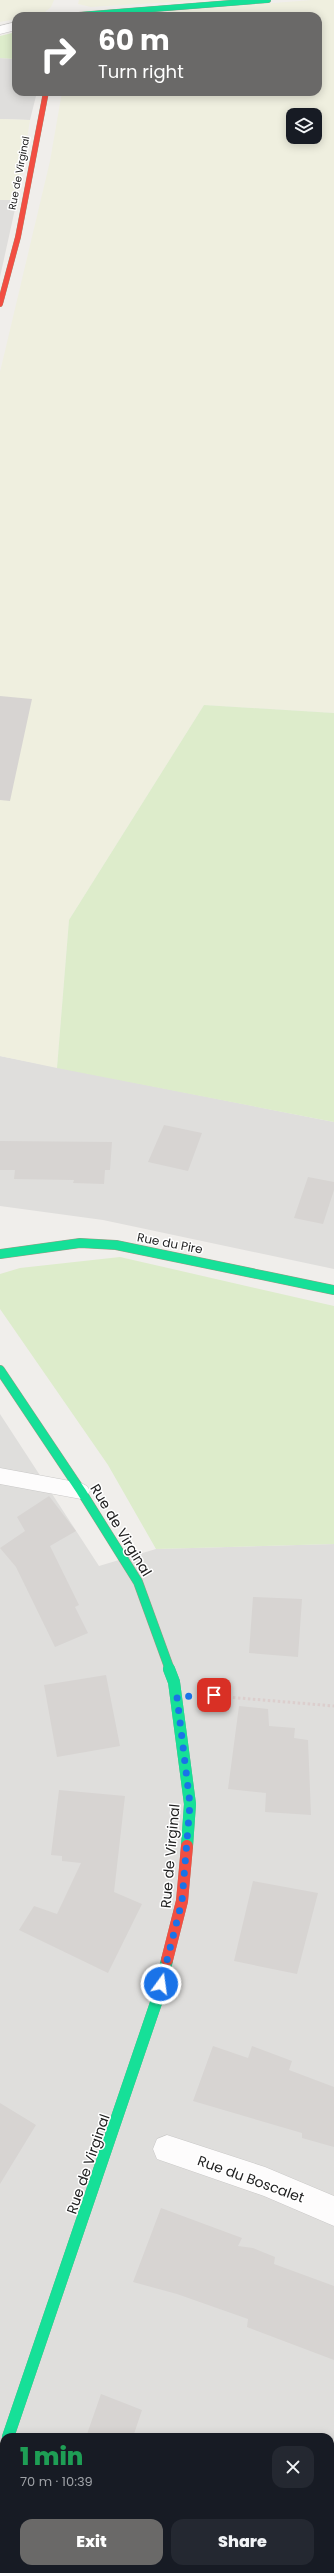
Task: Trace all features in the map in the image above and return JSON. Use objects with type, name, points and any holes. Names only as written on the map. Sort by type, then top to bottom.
[{"type":"street","points":[[90,12],[268,0]]},
{"type":"street","points":[[63,12],[65,5]]},
{"type":"street","points":[[0,30],[12,27]]},
{"type":"street","name":"Rue de Virginal","points":[[0,304],[18,237],[45,96]]},
{"type":"street","name":"Rue du Pire","points":[[0,1254],[80,1243],[116,1244],[334,1290]]},
{"type":"street","name":"Rue de Virginal","points":[[0,1370],[81,1491],[138,1582],[174,1682],[190,1804],[182,1901],[158,1997],[9,2433]]},
{"type":"street","name":"Rue du Boscalet","points":[[167,2149],[265,2182],[334,2211]]},
{"type":"lane","points":[[0,1476],[81,1491]]},
{"type":"path","points":[[177,1697],[214,1695],[334,1706]]},
{"type":"shaded area","points":[[0,58],[12,59],[12,96],[36,96],[30,120],[0,119]]},
{"type":"shaded area","points":[[0,200],[17,200],[0,277]]},
{"type":"shaded area","points":[[0,1056],[334,1122],[334,1269],[103,1220],[0,1206]]},
{"type":"shaded area","points":[[0,1414],[99,1566],[156,1549],[334,1544],[334,2433],[0,2433]]},
{"type":"green space","points":[[0,0],[54,0],[51,7],[45,12],[12,12],[12,20],[0,22]]},
{"type":"green space","points":[[79,0],[206,0],[91,7],[78,4]]},
{"type":"green space","points":[[312,0],[334,0],[334,713],[204,705],[69,920],[57,1068],[0,1056],[0,372],[50,161],[61,96],[322,96],[322,12],[160,12]]},
{"type":"green space","points":[[12,33],[12,59],[0,58],[0,36]]},
{"type":"green space","points":[[0,119],[30,120],[17,200],[0,200]]},
{"type":"green space","points":[[204,705],[334,713],[334,1122],[57,1068],[69,920]]},
{"type":"green space","points":[[120,1257],[334,1306],[334,1544],[156,1549],[108,1465],[0,1309],[0,1274],[20,1268]]},
{"type":"building","points":[[0,696],[32,699],[10,801],[0,800]]},
{"type":"building","points":[[164,1125],[202,1133],[188,1171],[148,1162]]},
{"type":"building","points":[[0,1141],[112,1142],[110,1170],[105,1170],[104,1184],[73,1183],[74,1180],[14,1179],[15,1170],[0,1170]]},
{"type":"building","points":[[308,1177],[334,1182],[334,1190],[323,1224],[294,1218]]},
{"type":"building","points":[[49,1496],[76,1531],[50,1546],[79,1605],[75,1607],[88,1633],[55,1647],[16,1567],[0,1548],[25,1531],[17,1517]]},
{"type":"building","points":[[253,1597],[302,1599],[298,1657],[249,1653]]},
{"type":"building","points":[[106,1675],[120,1746],[57,1757],[44,1685]]},
{"type":"building","points":[[239,1706],[268,1709],[269,1726],[295,1728],[294,1738],[308,1740],[311,1815],[265,1812],[266,1793],[228,1789]]},
{"type":"building","points":[[59,1790],[125,1796],[114,1892],[142,1904],[108,1973],[19,1930],[34,1906],[57,1914],[81,1863],[62,1861],[62,1856],[51,1855]]},
{"type":"building","points":[[253,1881],[318,1893],[297,1974],[234,1961]]},
{"type":"building","points":[[213,2046],[248,2058],[252,2046],[292,2061],[289,2070],[334,2087],[334,2147],[302,2138],[302,2133],[193,2101]]},
{"type":"building","points":[[0,2103],[36,2125],[0,2184]]},
{"type":"building","points":[[161,2208],[242,2238],[238,2246],[253,2248],[275,2257],[274,2264],[334,2286],[334,2360],[247,2327],[248,2319],[177,2294],[133,2282]]},
{"type":"building","points":[[101,2394],[142,2410],[134,2433],[87,2433]]},
{"type":"traffic: fast","points":[[116,12],[268,0]]},
{"type":"traffic: fast","points":[[0,1254],[80,1243],[116,1245],[334,1290]]},
{"type":"traffic: fast","points":[[0,1370],[81,1491],[138,1582],[174,1682],[190,1804],[187,1846]]},
{"type":"traffic: fast","points":[[9,2433],[158,1997],[167,1960]]},
{"type":"traffic: jam","points":[[0,304],[18,237],[45,96]]},
{"type":"traffic: jam","points":[[167,1960],[182,1901],[187,1846]]},
{"type":"route","points":[[161,1984],[182,1901],[190,1804],[177,1697],[214,1695]]}]
